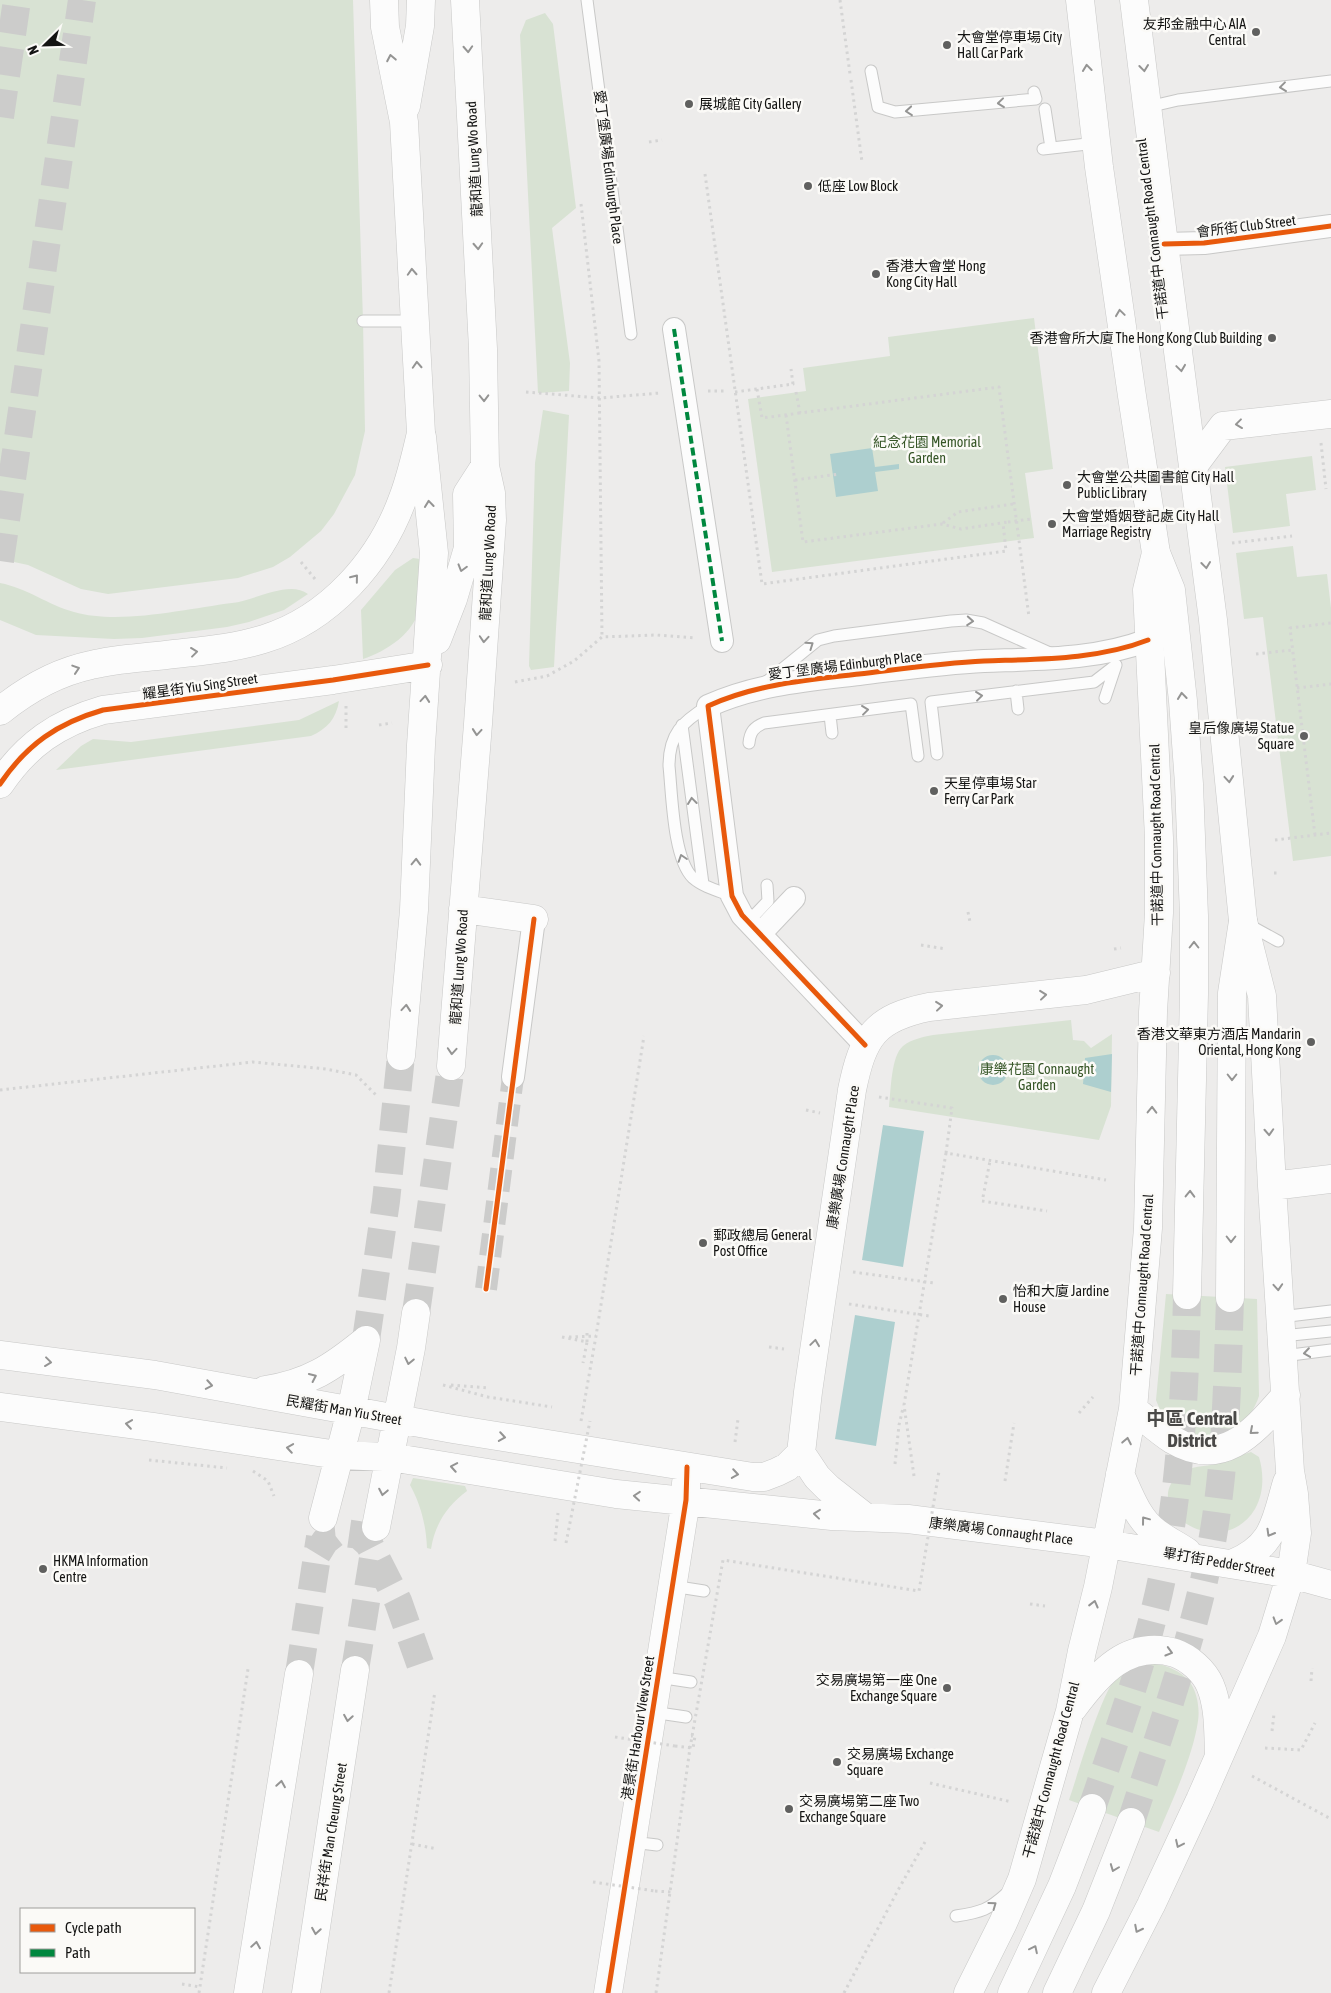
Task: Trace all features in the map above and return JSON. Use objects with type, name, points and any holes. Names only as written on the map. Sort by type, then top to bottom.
[{"type":"main road","points":[[384,0],[385,27],[404,122],[421,433],[434,553],[428,665],[421,745],[414,910],[402,1056]]},
{"type":"main road","points":[[404,122],[420,26],[421,0]]},
{"type":"main road","name":"龍和道 Lung Wo Road","points":[[451,1066],[492,520],[491,493],[486,466],[483,349],[465,0]]},
{"type":"main road","name":"干諾道中 Connaught Road Central","points":[[1080,0],[1096,143],[1156,553],[1171,590],[1183,701],[1189,784],[1194,916],[1187,1295]]},
{"type":"main road","name":"干諾道中 Connaught Road Central","points":[[1106,1993],[1200,1800],[1272,1636],[1291,1574],[1297,1532],[1290,1470],[1262,996],[1243,922],[1213,620],[1164,244],[1137,7]]},
{"type":"main road","points":[[1194,465],[1223,426],[1331,414]]},
{"type":"main road","points":[[0,711],[31,689],[54,677],[92,665],[249,644],[285,631],[320,611],[335,600],[354,580],[378,549],[392,524],[411,475],[421,433]]},
{"type":"main road","points":[[428,665],[453,599],[468,548],[466,494],[486,466]]},
{"type":"main road","name":"干諾道中 Connaught Road Central","points":[[968,1993],[1003,1923],[1022,1879],[1070,1711],[1133,1409],[1148,1228],[1153,1012],[1159,913],[1159,838],[1147,590],[1156,553]]},
{"type":"main road","name":"耀星街 Yiu Sing Street","points":[[0,784],[35,743],[64,724],[81,716],[103,710],[333,680],[428,665]]},
{"type":"main road","points":[[463,909],[534,918]]},
{"type":"main road","name":"干諾道中 Connaught Road Central","points":[[1230,1298],[1232,993],[1243,922]]},
{"type":"main road","name":"康樂廣場 Connaught Place","points":[[801,1453],[808,1392],[852,1090],[860,1058],[873,1033],[895,1016],[909,1011],[929,1007],[1086,990],[1156,973]]},
{"type":"main road","points":[[1272,1186],[1331,1179]]},
{"type":"main road","points":[[376,1527],[411,1348],[416,1313]]},
{"type":"main road","points":[[249,1392],[278,1388],[312,1378],[337,1364],[366,1340],[351,1411],[323,1518]]},
{"type":"main road","name":"民耀街 Man Yiu Street","points":[[0,1355],[155,1375],[397,1420],[687,1467]]},
{"type":"main road","points":[[1133,1409],[1173,1440],[1203,1452],[1227,1447],[1249,1434],[1286,1395]]},
{"type":"main road","points":[[0,1407],[153,1427],[338,1455],[390,1457],[616,1494],[686,1500]]},
{"type":"main road","points":[[687,1467],[764,1477],[787,1467],[801,1453],[817,1477],[865,1517]]},
{"type":"main road","name":"港景街 Harbour View Street","points":[[608,1993],[645,1844],[652,1712],[686,1500],[687,1467]]},
{"type":"main road","points":[[1232,1564],[1249,1556],[1264,1544],[1273,1528],[1290,1470]]},
{"type":"main road","points":[[1120,1474],[1134,1505],[1148,1525],[1156,1533],[1198,1558]]},
{"type":"main road","name":"康樂廣場 Connaught Place","points":[[686,1500],[832,1516],[908,1520],[1106,1544]]},
{"type":"main road","name":"畢打街 Pedder Street","points":[[1106,1544],[1291,1574],[1331,1585]]},
{"type":"main road","points":[[1070,1711],[1102,1673],[1122,1657],[1141,1650],[1162,1649],[1181,1655],[1198,1668],[1210,1684],[1216,1704],[1219,1753]]},
{"type":"main road","name":"民祥街 Man Cheung Street","points":[[306,1993],[355,1670]]},
{"type":"main road","points":[[248,1993],[299,1674]]},
{"type":"main road","points":[[1012,1993],[1062,1886],[1092,1808]]},
{"type":"main road","points":[[1057,1993],[1096,1911],[1131,1822]]},
{"type":"street","name":"會所街 Club Street","points":[[1164,244],[1204,243],[1331,226]]},
{"type":"street","points":[[674,328],[722,641]]},
{"type":"street","name":"愛丁堡廣場 Edinburgh Place","points":[[708,706],[729,697],[760,688],[953,662],[1059,657],[1116,658],[1148,640]]},
{"type":"street","points":[[708,706],[732,896],[742,915],[865,1046]]},
{"type":"street","points":[[754,928],[794,898]]},
{"type":"street","points":[[513,1077],[534,918]]},
{"type":"lane","name":"愛丁堡廣場 Edinburgh Place","points":[[587,0],[631,334]]},
{"type":"lane","points":[[871,71],[878,107],[895,112],[958,103],[1036,99],[1034,92]]},
{"type":"lane","points":[[1148,106],[1178,100],[1331,81]]},
{"type":"lane","points":[[1045,109],[1047,149],[1096,143]]},
{"type":"lane","points":[[363,321],[414,321]]},
{"type":"lane","points":[[760,688],[818,640],[834,636],[951,621],[983,623],[1059,657]]},
{"type":"lane","points":[[937,754],[931,702],[1094,682],[1116,658]]},
{"type":"lane","points":[[1105,698],[1116,658]]},
{"type":"lane","points":[[0,700],[31,689]]},
{"type":"lane","points":[[1016,691],[1018,709]]},
{"type":"lane","points":[[749,743],[750,734],[756,726],[764,723],[911,704],[918,756]]},
{"type":"lane","points":[[708,706],[694,714],[682,725],[673,737],[669,752],[678,848],[682,862],[688,872],[703,884],[732,896]]},
{"type":"lane","points":[[830,715],[832,732]]},
{"type":"lane","points":[[682,725],[703,884]]},
{"type":"lane","points":[[754,928],[768,901],[767,885]]},
{"type":"lane","points":[[1243,922],[1278,941]]},
{"type":"lane","points":[[1282,1337],[1331,1311]]},
{"type":"lane","points":[[1282,1337],[1331,1331]]},
{"type":"lane","points":[[1282,1337],[1331,1350]]},
{"type":"lane","points":[[672,1586],[704,1591]]},
{"type":"lane","points":[[658,1676],[691,1682]]},
{"type":"lane","points":[[652,1712],[686,1717]]},
{"type":"lane","points":[[956,1916],[989,1909],[1022,1879]]},
{"type":"path","points":[[649,142],[662,140]]},
{"type":"path","points":[[705,174],[762,584],[1006,551],[1003,523]]},
{"type":"path","points":[[581,204],[599,361],[602,637]]},
{"type":"path","points":[[735,392],[793,384],[791,369]]},
{"type":"path","points":[[757,389],[762,418],[999,387],[1029,617]]},
{"type":"path","points":[[526,392],[600,398],[683,391]]},
{"type":"path","points":[[796,392],[800,413]]},
{"type":"path","points":[[786,415],[803,542],[942,524],[961,529],[1031,520]]},
{"type":"path","points":[[1320,443],[1326,489]]},
{"type":"path","points":[[795,480],[839,474]]},
{"type":"path","points":[[942,524],[958,512],[1013,504]]},
{"type":"path","points":[[1232,543],[1292,536]]},
{"type":"path","points":[[1119,538],[1126,537]]},
{"type":"path","points":[[300,562],[321,585]]},
{"type":"path","points":[[1315,835],[1290,628],[1331,623]]},
{"type":"path","points":[[515,682],[547,676],[574,661],[602,637],[656,635],[722,641]]},
{"type":"path","points":[[1256,654],[1292,650]]},
{"type":"path","points":[[1297,688],[1331,684]]},
{"type":"path","points":[[346,698],[346,732]]},
{"type":"path","points":[[379,725],[392,723]]},
{"type":"path","points":[[1275,840],[1331,833]]},
{"type":"path","points":[[968,912],[970,922]]},
{"type":"path","points":[[921,945],[946,949]]},
{"type":"path","points":[[1114,949],[1121,948]]},
{"type":"path","points":[[580,1427],[644,1036]]},
{"type":"path","points":[[0,1090],[254,1062],[326,1069],[356,1075],[377,1096]]},
{"type":"path","points":[[878,1097],[952,1108],[904,1405],[899,1424],[895,1464]]},
{"type":"path","points":[[806,1110],[820,1113]]},
{"type":"path","points":[[946,1153],[1106,1180]]},
{"type":"path","points":[[990,1161],[983,1199],[1047,1211]]},
{"type":"path","points":[[853,1272],[934,1283]]},
{"type":"path","points":[[848,1304],[929,1316]]},
{"type":"path","points":[[583,1363],[587,1333]]},
{"type":"path","points":[[587,1342],[562,1337],[596,1336]]},
{"type":"path","points":[[769,1347],[784,1349]]},
{"type":"path","points":[[490,1388],[443,1385],[488,1397],[552,1408]]},
{"type":"path","points":[[1080,1413],[1093,1397]]},
{"type":"path","points":[[904,1405],[914,1476]]},
{"type":"path","points":[[734,1442],[738,1419]]},
{"type":"path","points":[[566,1543],[590,1421]]},
{"type":"path","points":[[1005,1481],[1014,1423]]},
{"type":"path","points":[[149,1460],[235,1469]]},
{"type":"path","points":[[245,1470],[254,1471],[268,1481],[274,1496]]},
{"type":"path","points":[[656,1993],[691,1748],[724,1560],[919,1591],[939,1471]]},
{"type":"path","points":[[555,1541],[558,1512]]},
{"type":"path","points":[[1030,1604],[1045,1606]]},
{"type":"path","points":[[1311,1681],[1312,1668]]},
{"type":"path","points":[[199,1993],[248,1669]]},
{"type":"path","points":[[389,1993],[435,1691]]},
{"type":"path","points":[[1272,1731],[1274,1714]]},
{"type":"path","points":[[1265,1748],[1301,1750],[1315,1723]]},
{"type":"path","points":[[684,1734],[695,1736],[691,1748]]},
{"type":"path","points":[[615,1737],[691,1748]]},
{"type":"path","points":[[1252,1776],[1331,1819]]},
{"type":"path","points":[[930,1783],[1012,1802]]},
{"type":"path","points":[[844,1993],[925,1842]]},
{"type":"path","points":[[412,1844],[437,1849]]},
{"type":"path","points":[[593,1882],[671,1892]]},
{"type":"path","points":[[182,1984],[200,1987]]},
{"type":"green space","points":[[0,0],[353,0],[365,431],[355,475],[334,514],[321,531],[290,557],[273,567],[238,578],[108,594],[81,589],[28,565],[0,559]]},
{"type":"green space","points":[[545,13],[553,24],[576,208],[552,228],[570,363],[569,391],[538,393],[520,35],[526,20]]},
{"type":"green space","name":"紀念花園 Memorial Garden","points":[[1034,318],[1053,469],[1025,473],[1034,538],[772,572],[748,399],[806,391],[803,368],[890,356],[888,337]]},
{"type":"green space","points":[[543,410],[569,415],[554,667],[531,670],[529,666],[535,463]]},
{"type":"green space","points":[[1312,456],[1316,490],[1286,494],[1290,526],[1233,533],[1225,467]]},
{"type":"green space","name":"皇后像廣場 Statue Square","points":[[1293,546],[1297,577],[1327,574],[1331,608],[1331,856],[1293,861],[1263,617],[1244,619],[1236,553]]},
{"type":"green space","points":[[413,558],[420,559],[421,594],[417,616],[399,640],[372,656],[363,659],[361,610],[395,570]]},
{"type":"green space","points":[[0,583],[10,585],[64,609],[92,616],[111,617],[152,615],[232,603],[282,590],[300,590],[308,594],[284,610],[249,622],[227,627],[142,638],[114,639],[36,635],[0,620]]},
{"type":"green space","points":[[339,701],[336,713],[330,723],[311,736],[56,770],[81,746],[93,739],[131,742],[299,720]]},
{"type":"green space","name":"康樂花園 Connaught Garden","points":[[1071,1020],[1073,1040],[1084,1041],[1091,1048],[1112,1034],[1111,1106],[1099,1140],[889,1107],[892,1074],[896,1057],[903,1046],[910,1042],[933,1035]]},
{"type":"green space","points":[[1166,1294],[1257,1299],[1259,1396],[1253,1410],[1245,1421],[1223,1434],[1197,1435],[1183,1430],[1165,1418],[1156,1400]]},
{"type":"green space","points":[[1251,1452],[1259,1457],[1262,1470],[1262,1490],[1255,1509],[1240,1525],[1222,1532],[1204,1531],[1188,1525],[1175,1514],[1168,1500],[1170,1486],[1182,1472],[1192,1468],[1220,1463]]},
{"type":"green space","points":[[413,1478],[465,1486],[467,1491],[443,1516],[431,1549],[427,1548],[422,1515],[410,1485]]},
{"type":"green space","points":[[1156,1663],[1178,1672],[1189,1681],[1196,1695],[1199,1711],[1192,1748],[1159,1832],[1069,1800],[1098,1714],[1112,1683],[1119,1674],[1132,1667]]},
{"type":"water","points":[[872,448],[875,467],[899,464],[899,469],[875,472],[878,491],[836,497],[830,454]]},
{"type":"water","points":[[1112,1054],[1111,1092],[1083,1084],[1085,1058]]},
{"type":"water","points":[[993,1055],[1004,1059],[1008,1070],[1004,1081],[993,1085],[982,1081],[978,1070],[982,1059]]},
{"type":"water","points":[[883,1125],[924,1131],[903,1267],[862,1260]]},
{"type":"water","points":[[855,1315],[895,1322],[876,1446],[835,1439]]},
{"type":"tunnel","points":[[0,117],[17,0]]},
{"type":"tunnel","points":[[0,561],[82,0]]},
{"type":"tunnel","points":[[366,1340],[386,1201],[401,1056]]},
{"type":"tunnel","points":[[416,1313],[451,1066]]},
{"type":"tunnel","points":[[486,1289],[513,1077]]},
{"type":"tunnel","points":[[1092,1808],[1140,1663],[1163,1573],[1178,1470],[1185,1365],[1187,1295]]},
{"type":"tunnel","points":[[1131,1822],[1189,1638],[1212,1542],[1224,1438],[1230,1298]]},
{"type":"tunnel","points":[[317,1554],[325,1541],[334,1534],[359,1535],[369,1544],[398,1601],[421,1666]]},
{"type":"tunnel","points":[[299,1674],[320,1537]]},
{"type":"tunnel","points":[[355,1670],[375,1546]]},
{"type":"marked path","points":[[674,329],[722,641]]},
{"type":"cycle path","points":[[1164,244],[1204,243],[1331,226]]},
{"type":"cycle path","points":[[865,1045],[742,915],[732,896],[708,706],[763,688],[801,681],[953,663],[1046,659],[1088,655],[1129,647],[1148,640]]},
{"type":"cycle path","points":[[0,784],[21,757],[45,737],[72,721],[103,710],[333,680],[428,665]]},
{"type":"cycle path","points":[[486,1289],[534,919]]},
{"type":"cycle path","points":[[608,1993],[686,1500],[687,1467]]},
{"type":"place","name":"友邦金融中心 AIA Central","points":[[1256,32]]},
{"type":"place","name":"大會堂停車場 City Hall Car Park","points":[[947,45]]},
{"type":"place","name":"展城館 City Gallery","points":[[689,104]]},
{"type":"place","name":"低座 Low Block","points":[[808,186]]},
{"type":"place","name":"香港大會堂 Hong Kong City Hall","points":[[876,274]]},
{"type":"place","name":"香港會所大廈 The Hong Kong Club Building","points":[[1272,338]]},
{"type":"place","name":"大會堂公共圖書館 City Hall Public Library","points":[[1067,485]]},
{"type":"place","name":"大會堂婚姻登記處 City Hall Marriage Registry","points":[[1052,524]]},
{"type":"place","name":"皇后像廣場 Statue Square","points":[[1304,736]]},
{"type":"place","name":"天星停車場 Star Ferry Car Park","points":[[934,791]]},
{"type":"place","name":"香港文華東方酒店 Mandarin Oriental, Hong Kong","points":[[1311,1042]]},
{"type":"place","name":"郵政總局 General Post Office","points":[[703,1243]]},
{"type":"place","name":"怡和大廈 Jardine House","points":[[1003,1299]]},
{"type":"place","name":"HKMA Information Centre","points":[[43,1569]]},
{"type":"place","name":"交易廣場第一座 One Exchange Square","points":[[947,1688]]},
{"type":"place","name":"交易廣場 Exchange Square","points":[[837,1762]]},
{"type":"place","name":"交易廣場第二座 Two Exchange Square","points":[[789,1809]]},
{"type":"district","name":"中區 Central District","points":[[1192,1429]]}]
